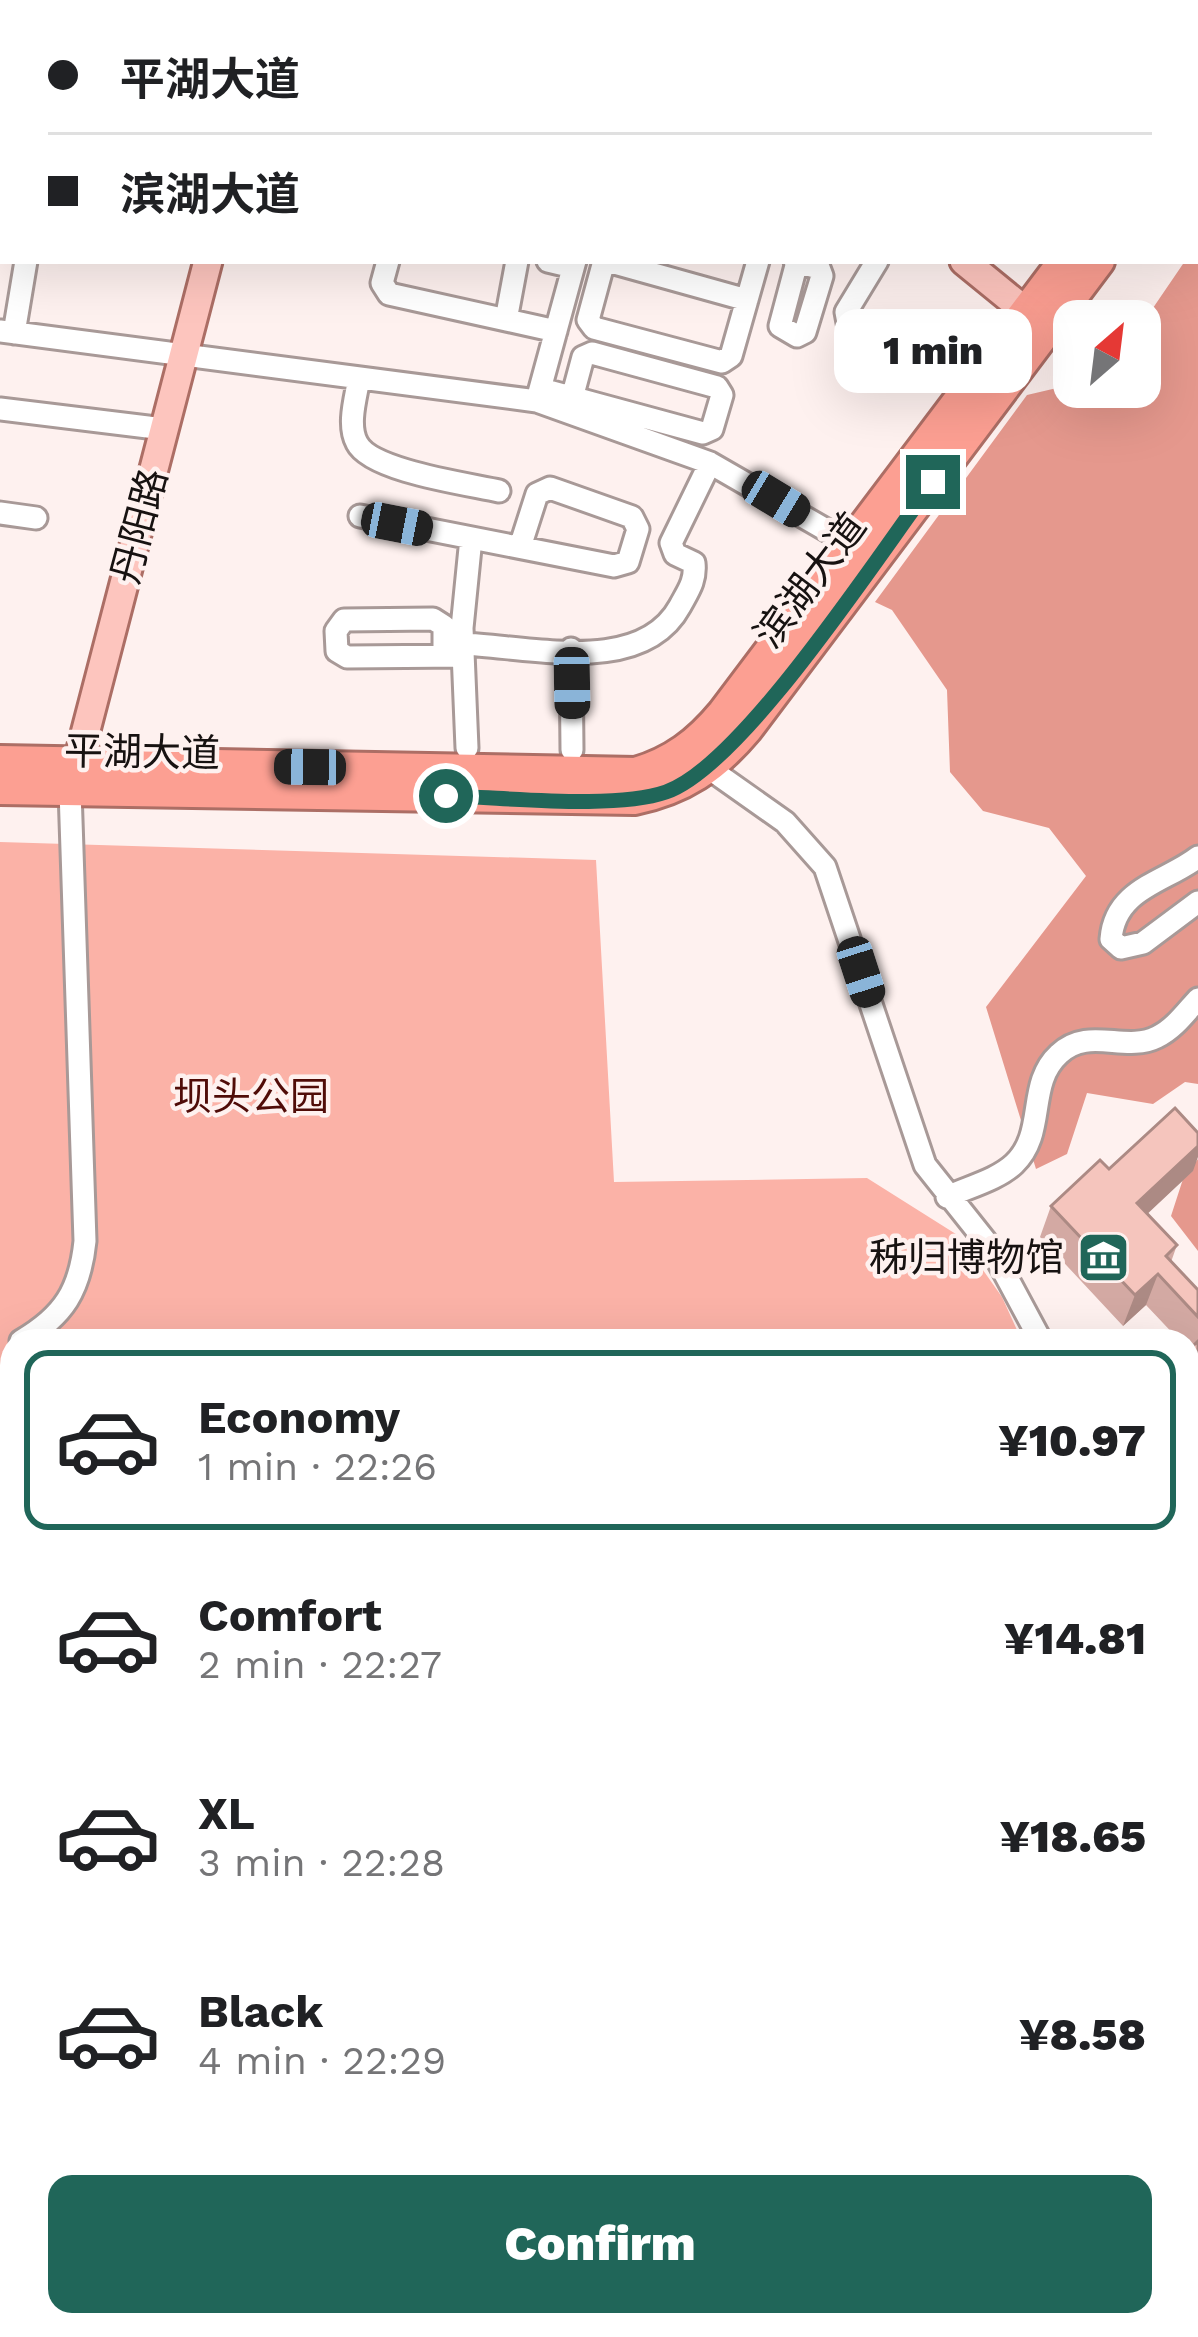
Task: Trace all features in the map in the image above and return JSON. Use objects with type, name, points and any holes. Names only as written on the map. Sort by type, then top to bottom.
[{"type":"highway","name":"滨湖大道","points":[[1037,320],[1063,264]]},
{"type":"highway","name":"滨湖大道","points":[[696,760],[747,729],[863,551],[1037,320],[1097,264]]},
{"type":"highway","name":"平湖大道","points":[[0,761],[74,776],[634,799],[665,792],[696,760]]},
{"type":"highway","name":"平湖大道","points":[[0,789],[74,776]]},
{"type":"main road","name":"丹阳路","points":[[74,776],[207,264]]},
{"type":"main road","points":[[968,264],[1037,320]]},
{"type":"street","points":[[25,264],[7,332],[359,378],[572,398],[704,433],[712,429],[722,395],[718,387],[592,352],[583,356],[572,398]]},
{"type":"street","points":[[387,264],[382,283],[389,294],[556,332]]},
{"type":"street","points":[[506,320],[516,264]]},
{"type":"street","points":[[538,395],[556,332],[561,264]]},
{"type":"street","points":[[604,264],[588,320],[595,328],[722,362],[731,356],[757,264]]},
{"type":"street","points":[[616,264],[747,300]]},
{"type":"street","points":[[875,264],[846,312],[849,328],[904,369]]},
{"type":"street","points":[[359,378],[353,428],[361,451],[384,464],[499,491]]},
{"type":"street","points":[[538,395],[710,463],[863,551]]},
{"type":"street","points":[[0,409],[164,429]]},
{"type":"street","points":[[457,652],[444,626],[433,619],[344,620],[336,631],[337,651],[347,657],[639,647],[671,622],[695,578],[694,563],[675,554],[671,543],[710,463]]},
{"type":"street","points":[[360,516],[614,566],[628,562],[638,529],[632,517],[550,488],[536,494],[520,547]]},
{"type":"street","points":[[0,513],[36,518]]},
{"type":"street","points":[[467,748],[457,652],[472,538]]},
{"type":"street","points":[[571,649],[572,750]]},
{"type":"street","points":[[696,760],[784,822],[826,867],[917,1148],[947,1197],[991,1248],[1035,1329]]},
{"type":"street","points":[[42,1329],[71,1300],[85,1241],[74,776]]},
{"type":"street","points":[[1198,857],[1136,892],[1114,924],[1111,939],[1121,948],[1137,947],[1198,902]]},
{"type":"street","points":[[947,1197],[1017,1161],[1033,1134],[1040,1086],[1061,1052],[1094,1039],[1156,1039],[1198,999]]},
{"type":"green space","name":"坝头公园","points":[[0,842],[596,860],[614,1182],[867,1178],[959,1236],[1002,1297],[1017,1329],[0,1329]]},
{"type":"shaded area","points":[[1183,264],[1198,264],[1198,1084],[1185,1082],[1153,1104],[1087,1093],[1067,1154],[1036,1169],[986,1007],[1086,876],[1049,828],[983,811],[950,772],[947,690],[892,610],[875,602],[1027,395],[1053,389],[1053,408],[1161,408],[1158,300]]},
{"type":"shaded area","points":[[1198,1159],[1198,1251],[1171,1216],[1183,1179]]},
{"type":"building","points":[[1175,1108],[1198,1133],[1198,1146],[1137,1203],[1177,1245],[1166,1256],[1198,1290],[1198,1317],[1158,1274],[1135,1295],[1051,1206],[1100,1160],[1109,1169]]},
{"type":"place","name":"秭归博物馆","points":[[1103,1257]]},
{"type":"route","points":[[446,796],[634,799],[698,777],[747,729],[933,482]]}]
